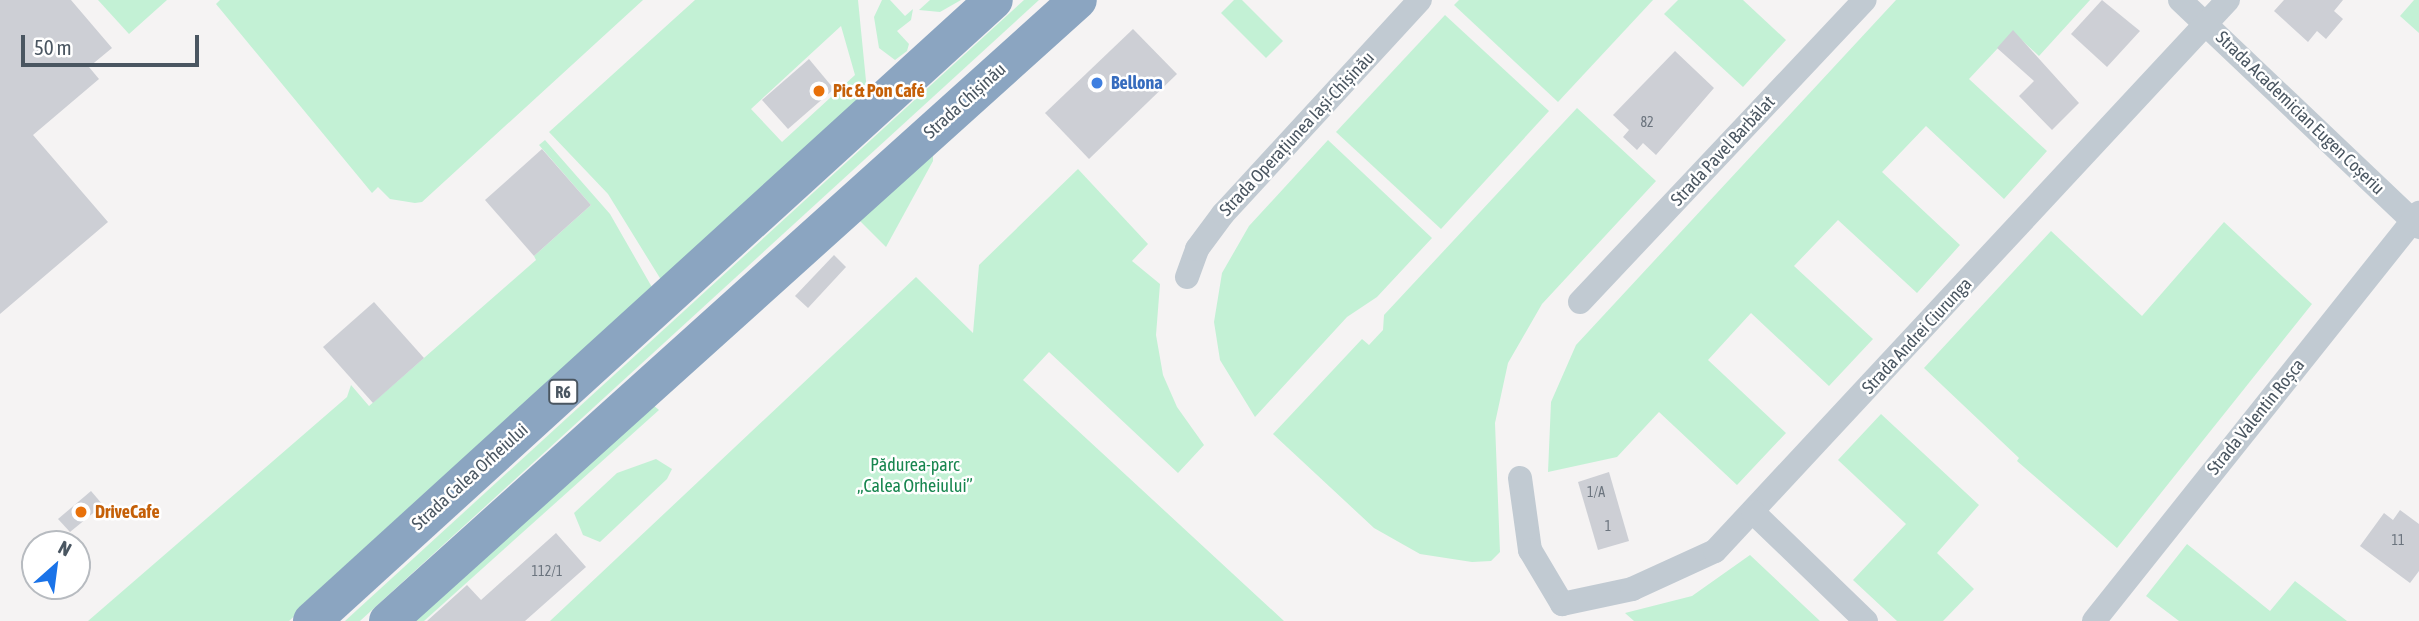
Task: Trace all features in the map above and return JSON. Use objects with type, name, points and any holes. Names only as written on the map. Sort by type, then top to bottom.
[{"type":"highway","name":"Strada Calea Orheiului","points":[[312,621],[994,0]]},
{"type":"highway","name":"Strada Chișinău","points":[[388,621],[1078,0]]},
{"type":"street","name":"Strada Operațiunea Iași-Chișinău","points":[[1187,277],[1196,249],[1223,214],[1420,0]]},
{"type":"street","name":"Strada Pavel Barbălat","points":[[1580,302],[1865,0]]},
{"type":"street","name":"Strada Academician Eugen Coșeriu","points":[[2180,0],[2417,221]]},
{"type":"street","name":"Strada Andrei Ciurunga","points":[[1520,478],[1530,551],[1562,604],[1632,589],[1682,569],[1715,551],[2228,0]]},
{"type":"street","name":"Strada Valentin Roșca","points":[[2094,621],[2417,221]]},
{"type":"street","points":[[1753,512],[1867,621]]},
{"type":"green space","points":[[98,0],[167,0],[129,34]]},
{"type":"green space","points":[[220,0],[643,0],[422,202],[415,203],[390,199],[378,187],[372,193],[216,4]]},
{"type":"green space","points":[[695,0],[858,0],[867,91],[663,283],[608,194],[549,132]],"holes":[[[841,26],[855,75],[782,142],[751,109]]]},
{"type":"green space","points":[[882,0],[890,0],[905,16],[913,9],[911,20],[897,31],[909,44],[907,51],[895,60],[879,48],[874,17]]},
{"type":"green space","points":[[930,0],[961,0],[940,12],[919,10]]},
{"type":"green space","points":[[1024,0],[1039,0],[360,621],[345,621]]},
{"type":"green space","points":[[1234,0],[1242,0],[1283,41],[1266,58],[1221,13]]},
{"type":"green space","points":[[1459,0],[1653,0],[1558,102],[1454,5]]},
{"type":"green space","points":[[1678,0],[1743,0],[1786,40],[1743,87],[1664,14]]},
{"type":"green space","points":[[1896,0],[2090,0],[2039,56],[2013,32],[1969,79],[2047,151],[2004,199],[1926,126],[1882,172],[1960,245],[1917,293],[1838,220],[1794,266],[1873,339],[1829,386],[1751,313],[1708,360],[1786,433],[1737,485],[1659,412],[1617,457],[1548,472],[1551,402],[1576,345]]},
{"type":"green space","points":[[2414,0],[2419,0],[2419,33],[2400,16]]},
{"type":"green space","points":[[1445,15],[1549,111],[1441,229],[1336,132]]},
{"type":"green space","points":[[1577,108],[1656,181],[1542,304],[1508,363],[1495,423],[1500,552],[1491,561],[1472,562],[1420,554],[1374,528],[1273,434],[1362,339],[1369,345],[1383,330],[1384,315]]},
{"type":"green space","points":[[545,140],[610,214],[653,289],[289,621],[88,621],[347,397],[351,385],[369,406],[536,260],[534,256],[591,205],[539,145]]},
{"type":"green space","points":[[1328,140],[1432,238],[1377,297],[1347,317],[1255,417],[1220,360],[1214,322],[1222,273],[1249,226]]},
{"type":"green space","points":[[933,151],[933,161],[886,247],[858,219]]},
{"type":"green space","name":"Pădurea-parc „Calea Orheiului”","points":[[1078,169],[1148,244],[1132,261],[1160,284],[1156,335],[1163,375],[1177,407],[1204,445],[1178,473],[1049,352],[1023,380],[1284,621],[550,621],[916,277],[973,333],[979,265]]},
{"type":"green space","points":[[2224,222],[2312,304],[2117,548],[2017,461],[2019,458],[1924,368],[2051,231],[2142,316]]},
{"type":"green space","points":[[653,405],[659,410],[424,621],[415,621]]},
{"type":"green space","points":[[1881,414],[1979,505],[1937,553],[1974,589],[1943,621],[1897,621],[1853,580],[1906,524],[1838,460]]},
{"type":"green space","points":[[656,459],[672,469],[667,479],[600,542],[583,535],[574,513],[617,473]]},
{"type":"green space","points":[[2187,544],[2270,611],[2295,581],[2347,621],[2179,621],[2146,596]]},
{"type":"green space","points":[[1750,555],[1820,621],[1634,621],[1625,613],[1692,596]]},
{"type":"building","points":[[0,0],[71,0],[112,48],[89,67],[99,79],[33,135],[108,222],[0,314]]},
{"type":"building","points":[[2102,0],[2140,31],[2107,67],[2071,34]]},
{"type":"building","points":[[2284,0],[2343,0],[2334,11],[2343,19],[2326,39],[2317,31],[2308,42],[2274,11]]},
{"type":"building","points":[[1133,29],[1177,74],[1089,159],[1045,113]]},
{"type":"building","points":[[2013,30],[2079,103],[2052,130],[2019,96],[2034,81],[1997,48]]},
{"type":"building","points":[[1675,51],[1714,88],[1656,155],[1643,143],[1637,150],[1623,137],[1629,130],[1613,115]]},
{"type":"building","points":[[809,59],[834,89],[788,129],[762,100]]},
{"type":"building","points":[[542,149],[591,205],[534,256],[485,200]]},
{"type":"building","points":[[834,255],[846,267],[808,308],[795,296]]},
{"type":"building","points":[[374,302],[424,358],[373,403],[323,347]]},
{"type":"building","points":[[1609,472],[1629,541],[1598,550],[1578,482]]},
{"type":"building","points":[[91,491],[103,505],[72,530],[68,530],[58,519]]},
{"type":"building","points":[[2400,510],[2419,524],[2419,571],[2410,583],[2360,546],[2384,513],[2393,520]]},
{"type":"building","points":[[556,533],[586,567],[525,621],[427,621],[467,585],[481,600]]},
{"type":"place","name":"Bellona","points":[[1097,83]]},
{"type":"place","name":"Pic & Pon Café","points":[[819,91]]},
{"type":"place","name":"DriveCafe","points":[[81,512]]}]
